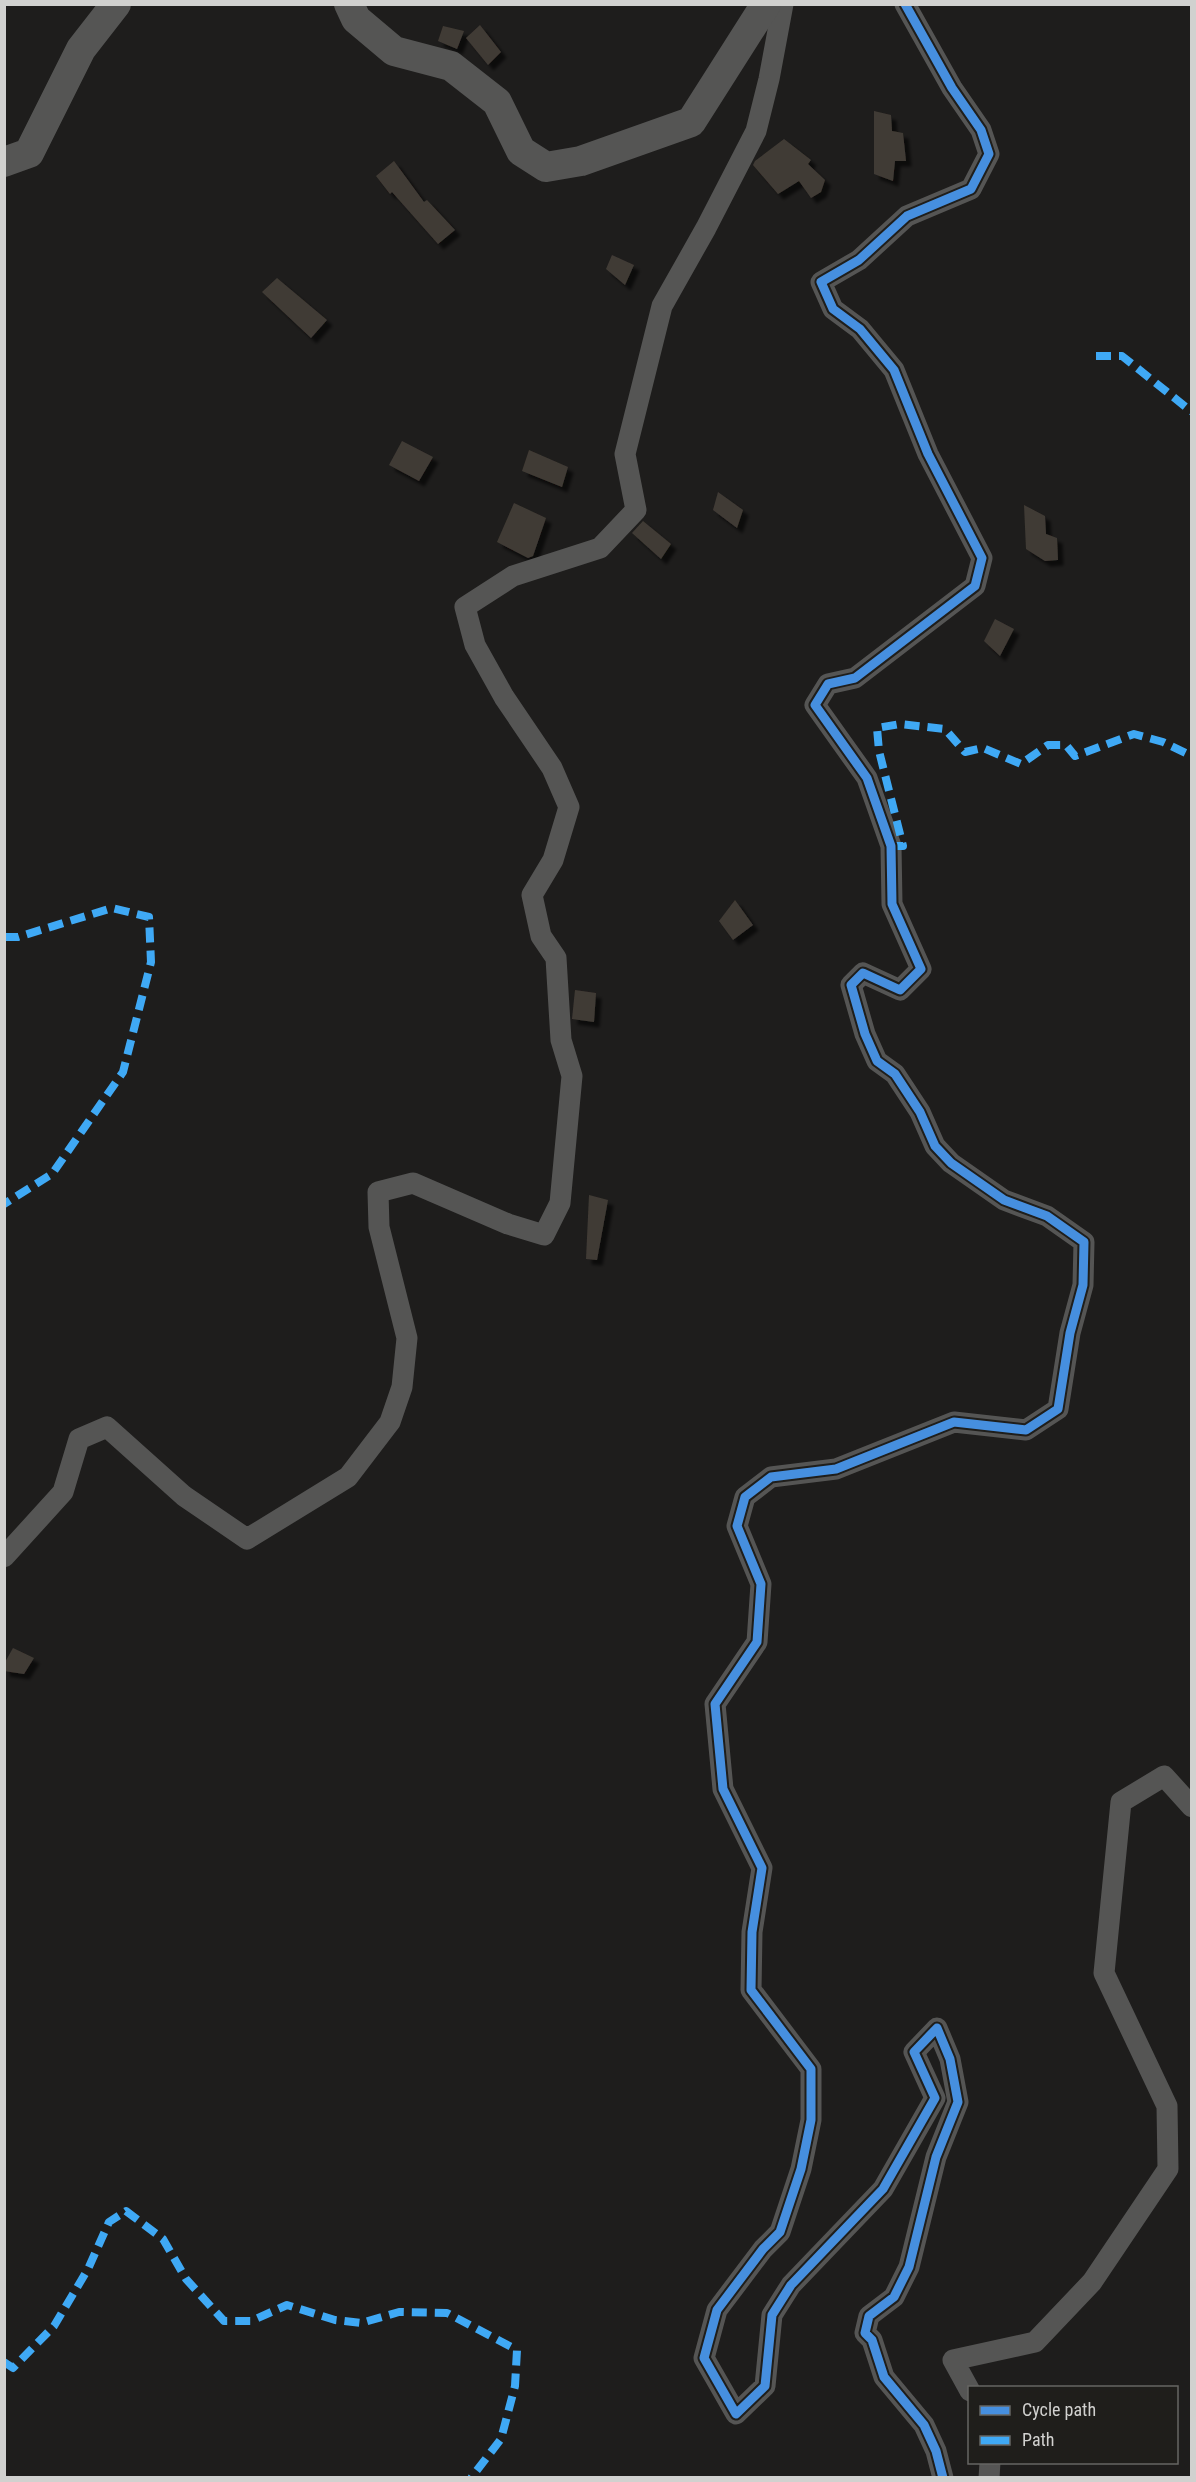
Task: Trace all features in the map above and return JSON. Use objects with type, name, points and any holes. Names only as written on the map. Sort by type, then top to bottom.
[{"type":"street","points":[[4,162],[29,153],[81,49],[116,4]]},
{"type":"street","points":[[349,4],[356,19],[394,51],[451,66],[496,102],[521,151],[546,167],[581,161],[691,122],[766,4]]},
{"type":"street","points":[[4,1557],[63,1492],[79,1439],[107,1427],[184,1496],[247,1539],[348,1478],[390,1422],[402,1387],[407,1338],[379,1227],[378,1192],[413,1183],[508,1224],[544,1235],[560,1203],[572,1076],[561,1040],[556,958],[541,936],[532,895],[554,860],[569,807],[552,768],[504,697],[475,645],[465,607],[513,576],[600,548],[636,510],[625,454],[662,306],[706,228],[756,131],[783,4]]},
{"type":"street","points":[[905,4],[952,88],[981,130],[989,154],[971,189],[907,216],[859,260],[822,282],[833,309],[860,329],[894,370],[928,454],[982,558],[975,586],[855,678],[828,684],[815,705],[867,778],[891,846],[892,904],[921,969],[900,990],[863,973],[851,985],[877,1061],[895,1074],[920,1112],[935,1146],[951,1163],[1004,1200],[1047,1216],[1084,1242],[1083,1285],[1070,1333],[1058,1409],[1026,1430],[954,1422],[836,1469],[771,1477],[745,1497],[737,1526],[761,1584],[757,1642],[715,1704],[723,1789],[762,1868],[752,1932],[751,1990],[811,2069],[811,2120],[801,2169],[780,2232],[763,2249],[717,2310],[704,2358],[736,2414],[765,2386],[772,2315],[791,2285],[883,2189],[934,2098],[914,2052],[937,2028],[950,2059],[958,2102],[936,2157],[909,2267],[894,2297],[869,2316],[865,2333],[872,2340],[884,2377],[924,2425],[936,2451],[943,2478]]},
{"type":"street","points":[[968,2389],[953,2360],[1035,2342],[1092,2282],[1168,2169],[1167,2106],[1104,1973],[1121,1802],[1164,1776],[1191,1807]]},
{"type":"building","points":[[480,25],[501,52],[488,65],[466,38]]},
{"type":"building","points":[[443,26],[464,31],[457,49],[438,41]]},
{"type":"building","points":[[874,111],[891,115],[892,131],[903,133],[906,161],[895,161],[893,181],[874,174]]},
{"type":"building","points":[[784,139],[811,160],[808,164],[825,180],[821,192],[811,198],[799,181],[778,194],[753,165]]},
{"type":"building","points":[[394,161],[424,202],[427,200],[455,230],[438,244],[376,176]]},
{"type":"building","points":[[612,255],[634,265],[625,285],[606,269]]},
{"type":"building","points":[[277,278],[327,320],[311,338],[262,292]]},
{"type":"building","points":[[402,441],[433,457],[419,481],[389,465]]},
{"type":"building","points":[[529,450],[568,467],[562,487],[522,471]]},
{"type":"building","points":[[718,492],[743,510],[737,528],[713,510]]},
{"type":"building","points":[[514,503],[546,518],[533,556],[528,558],[497,542]]},
{"type":"building","points":[[1024,505],[1045,516],[1046,534],[1057,538],[1058,560],[1045,561],[1026,549]]},
{"type":"building","points":[[643,521],[671,544],[661,559],[632,533]]},
{"type":"building","points":[[995,619],[1014,629],[1000,656],[984,641]]},
{"type":"building","points":[[735,900],[753,925],[733,940],[719,921]]},
{"type":"building","points":[[575,990],[596,993],[594,1022],[572,1019]]},
{"type":"building","points":[[589,1195],[608,1200],[597,1260],[586,1259]]},
{"type":"building","points":[[13,1648],[34,1658],[24,1674],[4,1671],[4,1664]]},
{"type":"marked path","points":[[1096,356],[1122,356],[1192,412]]},
{"type":"marked path","points":[[891,846],[903,846],[879,751],[877,728],[900,724],[945,729],[965,752],[983,748],[1021,764],[1048,745],[1066,745],[1075,756],[1134,734],[1163,742],[1192,756]]},
{"type":"marked path","points":[[4,937],[18,937],[112,908],[149,917],[151,962],[123,1072],[52,1174],[4,1204]]},
{"type":"marked path","points":[[4,2362],[13,2368],[54,2326],[88,2269],[109,2222],[126,2211],[163,2239],[186,2279],[224,2321],[251,2321],[287,2305],[335,2320],[361,2323],[399,2312],[447,2313],[517,2350],[515,2386],[501,2439],[471,2478]]},
{"type":"cycle path","points":[[905,4],[952,88],[981,130],[989,154],[971,189],[907,216],[859,260],[821,282],[833,309],[860,329],[894,370],[928,454],[982,558],[975,586],[855,678],[828,684],[815,705],[867,778],[891,846],[892,904],[921,969],[900,990],[863,973],[851,985],[865,1034],[877,1061],[895,1074],[920,1112],[935,1146],[951,1163],[1004,1200],[1047,1216],[1084,1242],[1083,1285],[1070,1333],[1058,1409],[1026,1430],[954,1422],[836,1469],[771,1477],[745,1497],[737,1526],[761,1584],[757,1642],[715,1704],[723,1789],[762,1868],[752,1932],[751,1990],[811,2069],[811,2120],[801,2169],[780,2232],[763,2249],[717,2310],[704,2358],[736,2414],[765,2386],[772,2315],[791,2285],[883,2189],[935,2098],[914,2052],[937,2028],[950,2059],[958,2102],[936,2157],[909,2267],[894,2297],[869,2316],[865,2333],[872,2340],[884,2377],[924,2425],[936,2451],[943,2478]]}]
